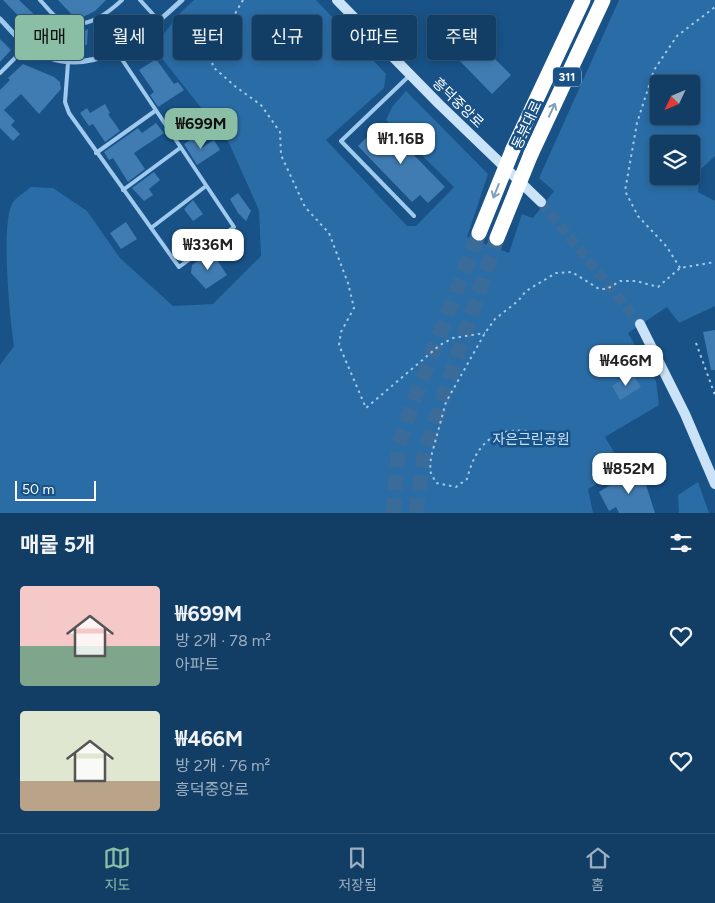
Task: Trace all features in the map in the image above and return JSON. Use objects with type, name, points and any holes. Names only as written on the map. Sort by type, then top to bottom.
[{"type":"highway","name":"동부대로","points":[[479,233],[513,150],[583,0]]},
{"type":"highway","name":"동부대로","points":[[497,238],[531,154],[603,0]]},
{"type":"street","points":[[163,18],[182,0]]},
{"type":"street","name":"흥덕중앙로","points":[[337,0],[410,75],[541,202]]},
{"type":"street","points":[[0,19],[15,34]]},
{"type":"street","points":[[58,60],[68,63],[94,60]]},
{"type":"street","points":[[640,324],[685,414],[715,484]]},
{"type":"lane","points":[[41,0],[60,20],[88,23],[110,11],[122,0]]},
{"type":"lane","points":[[140,0],[154,15]]},
{"type":"lane","points":[[0,73],[15,58]]},
{"type":"lane","points":[[68,63],[65,102],[69,113],[179,267],[234,227],[121,60]]},
{"type":"lane","points":[[410,75],[341,141],[414,216]]},
{"type":"lane","points":[[96,153],[155,111]]},
{"type":"lane","points":[[123,190],[180,148]]},
{"type":"lane","points":[[151,228],[206,186]]},
{"type":"path","points":[[243,0],[211,55],[214,67],[236,87],[261,105],[280,132],[281,155],[304,207],[329,232],[348,283],[354,308],[341,332],[339,346],[366,408],[440,346],[454,338],[485,332]]},
{"type":"path","points":[[680,268],[668,247],[638,216],[625,190],[637,123],[654,70],[677,36],[715,7]]},
{"type":"path","points":[[527,431],[510,429],[487,440],[471,462],[467,479],[456,487],[436,483],[430,471],[430,457],[446,402],[485,332],[495,319],[518,301],[526,291],[556,273],[572,272],[599,289],[607,289],[620,281],[636,281],[658,287],[680,268],[715,262]]},
{"type":"path","points":[[696,343],[715,395]]},
{"type":"green space","name":"자은근린공원","points":[[194,0],[316,0],[332,17],[332,60],[373,60],[386,74],[384,88],[326,140],[407,226],[416,226],[454,187],[386,120],[392,107],[406,91],[488,174],[467,237],[509,253],[522,214],[533,218],[554,191],[539,178],[619,0],[715,0],[715,156],[700,170],[700,135],[650,135],[650,185],[699,185],[698,192],[715,201],[715,306],[679,323],[667,307],[628,333],[656,381],[659,405],[605,437],[624,469],[588,489],[593,513],[0,513],[0,365],[14,346],[8,294],[7,230],[9,213],[15,200],[31,187],[53,188],[87,211],[120,258],[173,306],[213,304],[261,256],[259,210],[229,143],[163,60],[163,34],[173,22],[173,60],[242,60],[242,15],[179,15]]},
{"type":"green space","points":[[698,482],[709,513],[679,513],[678,495]]},
{"type":"building","points":[[3,0],[19,0],[35,15],[18,15]]},
{"type":"building","points":[[58,0],[106,0],[95,11],[84,16],[72,15]]},
{"type":"building","points":[[88,29],[87,45],[84,45],[84,31]]},
{"type":"building","points":[[0,39],[11,50],[0,62]]},
{"type":"building","points":[[157,60],[174,84],[178,82],[184,90],[158,107],[150,95],[154,92],[139,70]]},
{"type":"building","points":[[459,60],[496,60],[511,75],[492,94]]},
{"type":"building","points":[[23,64],[54,77],[60,82],[61,89],[39,114],[21,94],[4,110],[15,121],[11,125],[20,134],[13,141],[0,128],[0,90],[10,80],[8,78]]},
{"type":"building","points":[[105,104],[110,113],[108,114],[120,131],[105,142],[93,124],[89,126],[80,113],[87,108],[90,113]]},
{"type":"building","points":[[382,122],[445,187],[428,203],[420,195],[412,202],[358,146]]},
{"type":"building","points":[[156,123],[164,133],[134,153],[145,169],[128,182],[113,158],[109,160],[104,152],[138,128],[142,133]]},
{"type":"building","points":[[195,137],[201,148],[214,140],[220,150],[197,165],[184,144]]},
{"type":"building","points":[[154,172],[160,180],[149,189],[153,195],[144,201],[132,188]]},
{"type":"building","points":[[238,193],[251,211],[246,221],[238,213],[230,199]]},
{"type":"building","points":[[193,200],[203,214],[193,221],[184,209]]},
{"type":"building","points":[[126,222],[137,239],[121,249],[110,233]]},
{"type":"building","points":[[211,251],[227,275],[206,289],[191,273],[192,265]]},
{"type":"building","points":[[715,330],[715,370],[711,370],[703,332]]},
{"type":"building","points":[[632,373],[641,387],[620,400],[612,386]]},
{"type":"building","points":[[640,466],[655,513],[619,513],[616,507],[609,511],[599,492]]},
{"type":"tunnel","points":[[541,202],[640,324]]},
{"type":"tunnel","points":[[393,513],[399,445],[411,408],[479,233]]},
{"type":"tunnel","points":[[416,513],[424,455],[497,238]]}]
